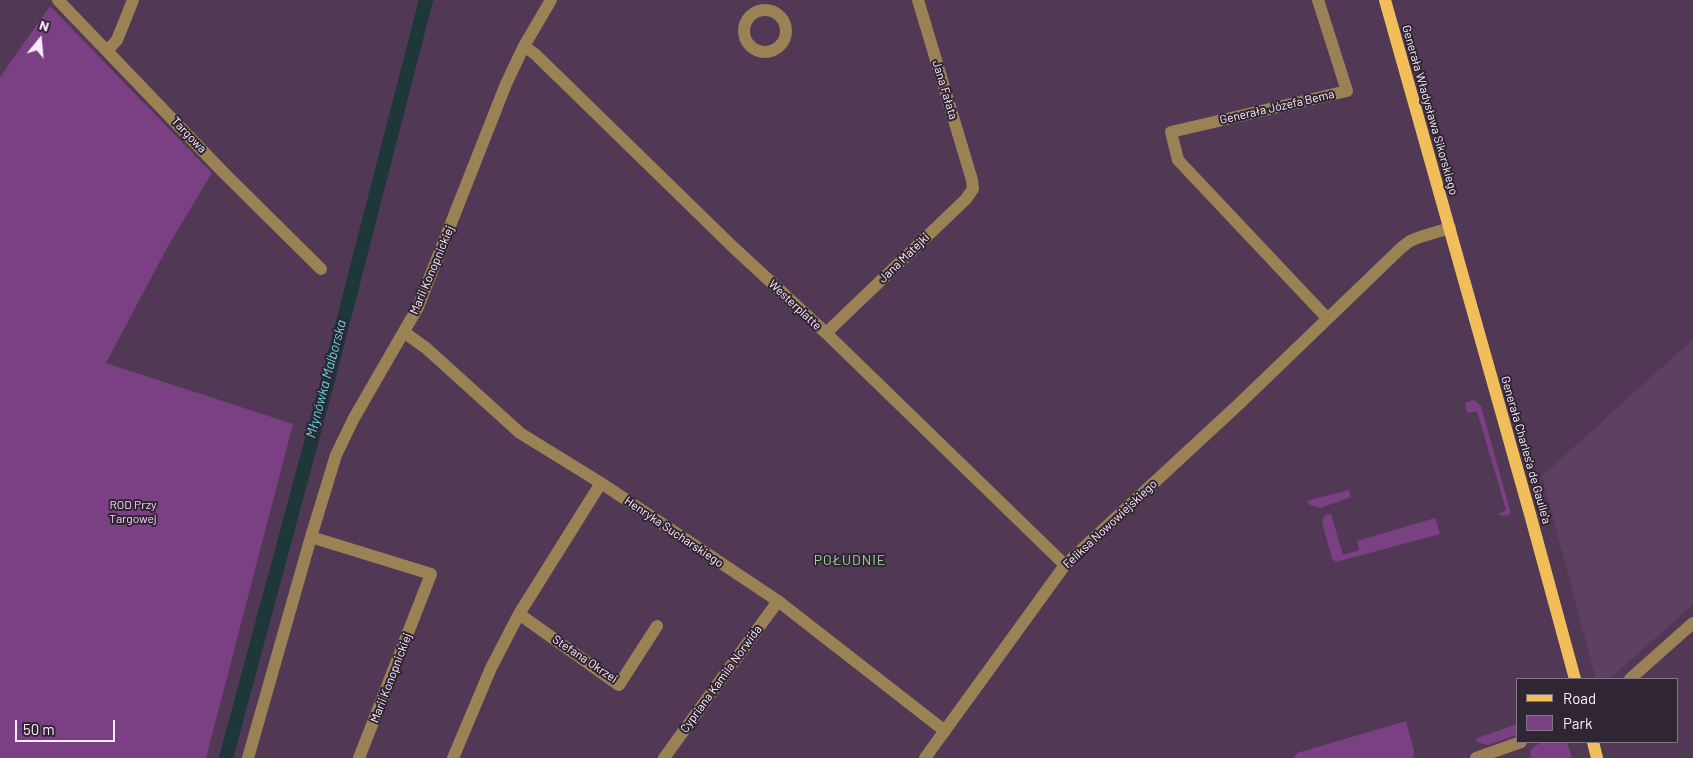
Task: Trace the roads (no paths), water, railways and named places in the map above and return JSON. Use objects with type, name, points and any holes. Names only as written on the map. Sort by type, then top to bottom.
[{"type":"main road","name":"Generała Władysława Sikorskiego","points":[[1384,0],[1450,228]]},
{"type":"main road","name":"Generała Charles'a de Gaulle'a","points":[[1450,228],[1575,678]]},
{"type":"main road","points":[[1593,743],[1598,758]]},
{"type":"street","name":"Targowa","points":[[58,0],[223,172],[321,269]]},
{"type":"street","points":[[107,51],[117,40],[133,0]]},
{"type":"street","name":"Marii Konopnickiej","points":[[248,758],[336,455],[354,418],[404,333],[424,292],[506,84],[524,46],[551,0]]},
{"type":"street","name":"Jana Fałata","points":[[918,0],[972,180]]},
{"type":"street","name":"Generała Józefa Bema","points":[[1318,0],[1348,91],[1171,132],[1178,160],[1327,318]]},
{"type":"street","name":"Westerplatte","points":[[524,46],[535,54],[733,247],[826,333],[1065,565]]},
{"type":"street","name":"Jana Matejki","points":[[826,333],[970,194],[973,189],[972,180]]},
{"type":"street","name":"Feliksa Nowowiejskiego","points":[[925,758],[1065,565],[1239,404],[1327,318],[1410,241],[1450,228]]},
{"type":"street","name":"Henryka Sucharskiego","points":[[404,333],[426,348],[520,433],[601,483],[778,601],[945,731]]},
{"type":"street","points":[[453,758],[491,668],[519,614],[601,483]]},
{"type":"street","name":"Marii Konopnickiej","points":[[311,537],[431,574],[360,758]]},
{"type":"street","name":"Cypriana Kamila Norwida","points":[[664,758],[778,601]]},
{"type":"street","name":"Stefana Okrzei","points":[[519,614],[619,685],[656,626]]},
{"type":"street","points":[[1631,678],[1693,623]]},
{"type":"street","points":[[1476,758],[1519,743]]},
{"type":"waterway","name":"Młynówka Malborska","points":[[226,758],[329,376],[426,0]]},
{"type":"district","name":"POŁUDNIE","points":[[850,560]]},
{"type":"park label","name":"ROD Przy Targowej","points":[[133,512]]}]
